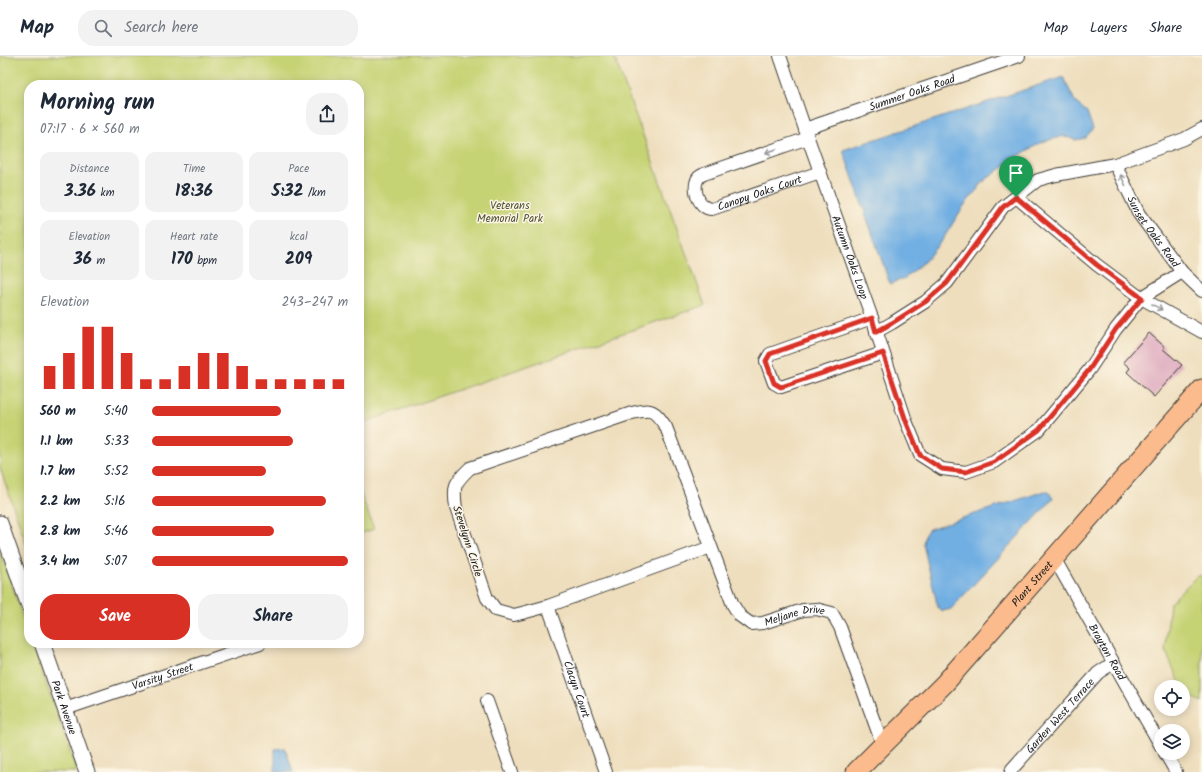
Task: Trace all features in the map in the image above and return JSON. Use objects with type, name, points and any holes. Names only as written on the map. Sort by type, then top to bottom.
[{"type":"main road","name":"Plant Street","points":[[856,772],[945,683],[1202,389]]},
{"type":"street","name":"Autumn Oaks Loop","points":[[780,56],[806,134],[872,318],[906,421],[920,455],[942,469],[966,472],[994,462],[1039,430],[1089,370],[1116,329],[1142,298],[1182,272]]},
{"type":"street","name":"Summer Oaks Road","points":[[806,134],[1019,56]]},
{"type":"street","points":[[876,332],[925,302],[947,283],[1003,207],[1038,180],[1056,175],[1115,164],[1184,139],[1202,129]]},
{"type":"street","name":"Canopy Oaks Court","points":[[806,134],[699,177],[696,183],[700,202],[704,207],[712,209],[820,172]]},
{"type":"street","name":"Sunset Oaks Road","points":[[1115,164],[1139,214],[1182,272],[1202,291]]},
{"type":"street","points":[[1016,197],[1097,265],[1142,298],[1202,332]]},
{"type":"street","points":[[872,318],[770,354],[766,361],[774,383],[781,387],[883,353]]},
{"type":"street","name":"Stevelynn Circle","points":[[646,410],[657,414],[666,427],[711,547],[548,606],[514,615],[496,610],[487,598],[456,508],[454,492],[459,479],[470,468],[632,413],[646,410]]},
{"type":"street","points":[[0,523],[24,592]]},
{"type":"street","name":"Meljane Drive","points":[[711,547],[733,605],[740,616],[751,624],[763,623],[803,610],[816,609],[832,613],[840,627],[883,746]]},
{"type":"street","name":"Brayton Road","points":[[1054,558],[1154,734]]},
{"type":"street","name":"Clacyn Court","points":[[548,606],[606,772]]},
{"type":"street","name":"Park Avenue","points":[[44,648],[87,772]]},
{"type":"street","name":"Varsity Street","points":[[65,709],[245,648]]},
{"type":"street","name":"Garden West Terrace","points":[[1011,772],[1012,769],[1098,673],[1113,662]]},
{"type":"street","points":[[487,701],[512,772]]},
{"type":"street","points":[[1169,760],[1176,772]]},
{"type":"green space","name":"Veterans Memorial Park","points":[[0,56],[614,56],[705,305],[364,422],[364,80],[24,80],[24,538],[0,468]]},
{"type":"green space","points":[[364,502],[374,529],[364,532]]},
{"type":"green space","points":[[0,551],[24,621],[24,648],[34,648],[77,772],[0,772]]},
{"type":"green space","points":[[1202,575],[1202,702],[1190,696],[1190,680],[1179,680],[1165,650],[1170,603],[1196,577]]},
{"type":"water","points":[[1063,77],[1076,103],[1087,112],[1093,129],[1085,138],[1075,140],[1064,136],[1042,142],[1023,153],[984,181],[963,207],[943,239],[925,261],[905,278],[890,284],[843,150]]},
{"type":"water","points":[[1045,491],[1049,492],[1053,499],[951,609],[943,611],[938,608],[923,544],[925,534],[929,529]]},
{"type":"water","points":[[285,748],[293,772],[275,772],[275,749]]},
{"type":"building","points":[[1149,333],[1165,347],[1163,349],[1182,365],[1154,397],[1127,372],[1130,368],[1123,362]]},
{"type":"route","points":[[1016,197],[1097,265],[1142,298],[1116,329],[1089,370],[1039,430],[994,462],[966,472],[942,469],[920,455],[906,421],[883,353],[781,387],[774,383],[766,361],[770,354],[872,318],[876,332],[925,302],[947,283],[1003,207],[1016,197]]}]
